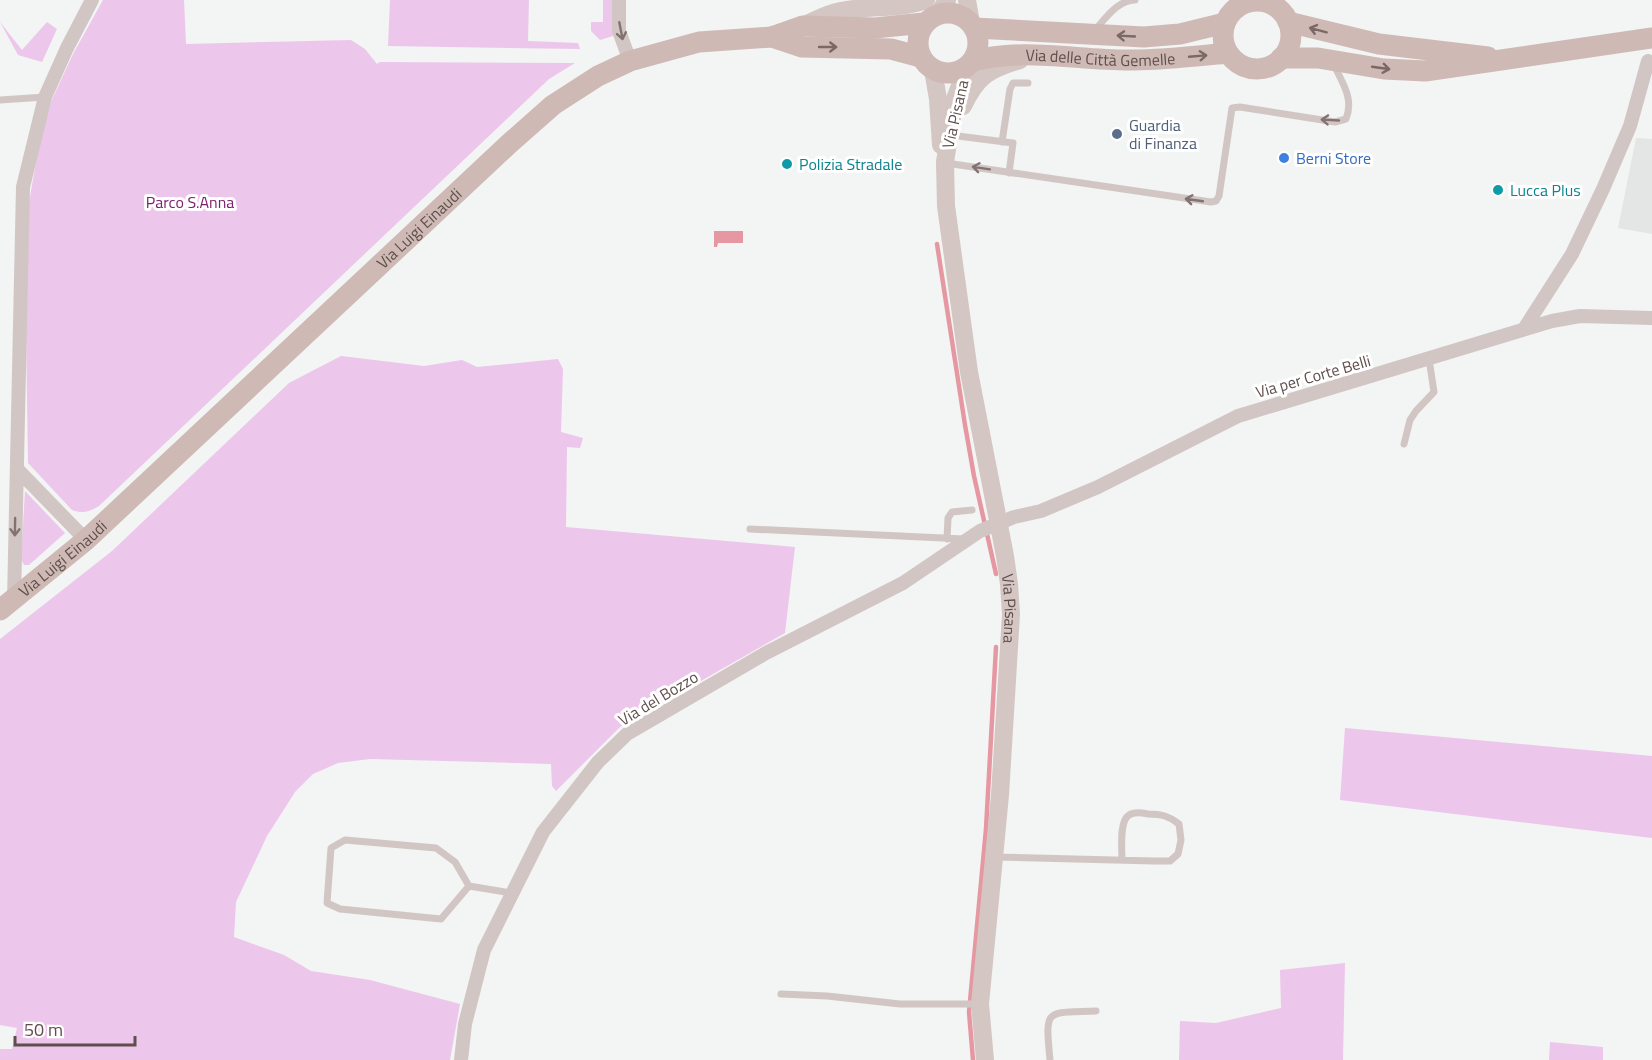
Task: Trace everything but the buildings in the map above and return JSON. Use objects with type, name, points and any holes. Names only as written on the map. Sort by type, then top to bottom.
[{"type":"main road","name":"Via Pisana","points":[[945,162],[956,99],[977,42],[967,0]]},
{"type":"main road","points":[[1282,11],[1290,42],[1281,58],[1268,67],[1253,68],[1238,63],[1228,53],[1223,37],[1232,11],[1253,1],[1273,5],[1282,11],[1379,44],[1500,58]]},
{"type":"main road","name":"Via Pisana","points":[[934,10],[918,41],[927,63],[945,162],[946,206],[990,527],[1010,584],[1011,614],[995,857],[973,1004],[985,1060]]},
{"type":"main road","points":[[772,37],[802,26],[875,28],[934,10],[958,15],[972,25]]},
{"type":"main road","name":"Via delle Città Gemelle","points":[[972,25],[1091,35],[1156,37],[1180,34],[1232,11]]},
{"type":"main road","name":"Via Luigi Einaudi","points":[[7,605],[86,540],[526,128],[572,91],[630,61],[699,42],[772,37],[802,47],[891,49],[927,63]]},
{"type":"main road","points":[[1281,58],[1306,57],[1384,69],[1425,71],[1461,67],[1500,58],[1652,38]]},
{"type":"main road","name":"Via delle Città Gemelle","points":[[970,64],[1002,54],[1132,60],[1228,53]]},
{"type":"main road","points":[[950,135],[971,89],[980,79],[997,68],[1039,55]]},
{"type":"main road","name":"Via Pisana","points":[[927,63],[946,73],[959,71],[970,64]]},
{"type":"street","points":[[7,605],[17,469],[21,206],[28,164],[45,97],[92,0]]},
{"type":"street","points":[[619,0],[619,31],[630,61]]},
{"type":"street","points":[[1524,329],[1572,254],[1603,189],[1630,126],[1648,61]]},
{"type":"street","name":"Via per Corte Belli","points":[[990,527],[1041,511],[1098,487],[1238,416],[1524,329],[1580,316],[1652,318]]},
{"type":"street","points":[[17,469],[86,540]]},
{"type":"street","name":"Via del Bozzo","points":[[461,1060],[465,1024],[484,950],[543,832],[598,762],[627,734],[766,653],[903,583],[967,539],[990,527]]},
{"type":"lane","points":[[1091,35],[1119,5],[1128,0],[1135,0]]},
{"type":"lane","points":[[945,162],[1216,201],[1219,196],[1232,108],[1240,107],[1335,122],[1346,119],[1350,110],[1350,98],[1332,60]]},
{"type":"lane","points":[[1002,142],[1010,88],[1013,83],[1028,82]]},
{"type":"lane","points":[[0,100],[45,97]]},
{"type":"lane","points":[[950,135],[1012,143],[1009,173]]},
{"type":"lane","points":[[1404,444],[1410,420],[1434,392],[1430,359]]},
{"type":"lane","points":[[947,539],[948,518],[952,512],[972,510]]},
{"type":"lane","points":[[750,529],[967,539]]},
{"type":"lane","points":[[995,857],[1122,860],[1170,861],[1178,854],[1181,840],[1179,824],[1162,814],[1135,813],[1129,815],[1122,831],[1122,860]]},
{"type":"lane","points":[[469,886],[441,919],[340,909],[327,903],[331,848],[345,840],[436,848],[455,862],[469,886],[512,894]]},
{"type":"lane","points":[[781,994],[827,996],[900,1004],[973,1004]]},
{"type":"lane","points":[[1050,1060],[1047,1026],[1049,1018],[1055,1013],[1096,1011]]},
{"type":"shaded area","points":[[1636,138],[1652,139],[1652,234],[1618,228]]},
{"type":"shaded area","points":[[714,231],[743,231],[743,243],[718,243],[717,247],[714,247]]},
{"type":"green space","name":"Parco S.Anna","points":[[103,0],[184,0],[186,44],[351,40],[365,49],[377,64],[380,62],[575,63],[549,79],[99,506],[83,512],[72,510],[28,463],[26,332],[29,202],[44,117],[73,54]]},
{"type":"green space","points":[[390,0],[529,0],[528,41],[578,43],[580,49],[388,46]]},
{"type":"green space","points":[[603,0],[612,0],[613,36],[600,40],[591,31],[591,22],[603,22]]},
{"type":"green space","points":[[0,22],[22,50],[47,22],[57,29],[42,62],[18,55]]},
{"type":"green space","points":[[341,356],[424,366],[462,360],[477,367],[558,359],[563,369],[561,432],[583,438],[580,448],[567,447],[566,527],[795,547],[785,633],[620,727],[556,791],[552,786],[551,764],[370,759],[338,763],[313,774],[295,792],[267,836],[236,902],[234,937],[284,955],[311,971],[370,980],[460,1004],[450,1060],[0,1060],[0,1049],[12,1049],[17,1028],[0,1025],[0,639],[112,551],[289,383]]},
{"type":"green space","points":[[25,491],[65,533],[29,565],[24,565],[21,559]]},
{"type":"green space","points":[[1345,728],[1652,756],[1652,838],[1340,800]]},
{"type":"green space","points":[[1345,963],[1343,1060],[1179,1060],[1180,1021],[1216,1023],[1281,1008],[1280,970]]},
{"type":"green space","points":[[1550,1042],[1603,1047],[1603,1060],[1549,1060]]},
{"type":"waterway","points":[[937,244],[974,476],[996,574]]},
{"type":"waterway","points":[[973,1060],[969,1012],[986,829],[996,647]]},
{"type":"place","name":"Guardia di Finanza","points":[[1117,134]]},
{"type":"place","name":"Berni Store","points":[[1284,158]]},
{"type":"place","name":"Polizia Stradale","points":[[787,164]]},
{"type":"place","name":"Lucca Plus","points":[[1498,190]]}]
